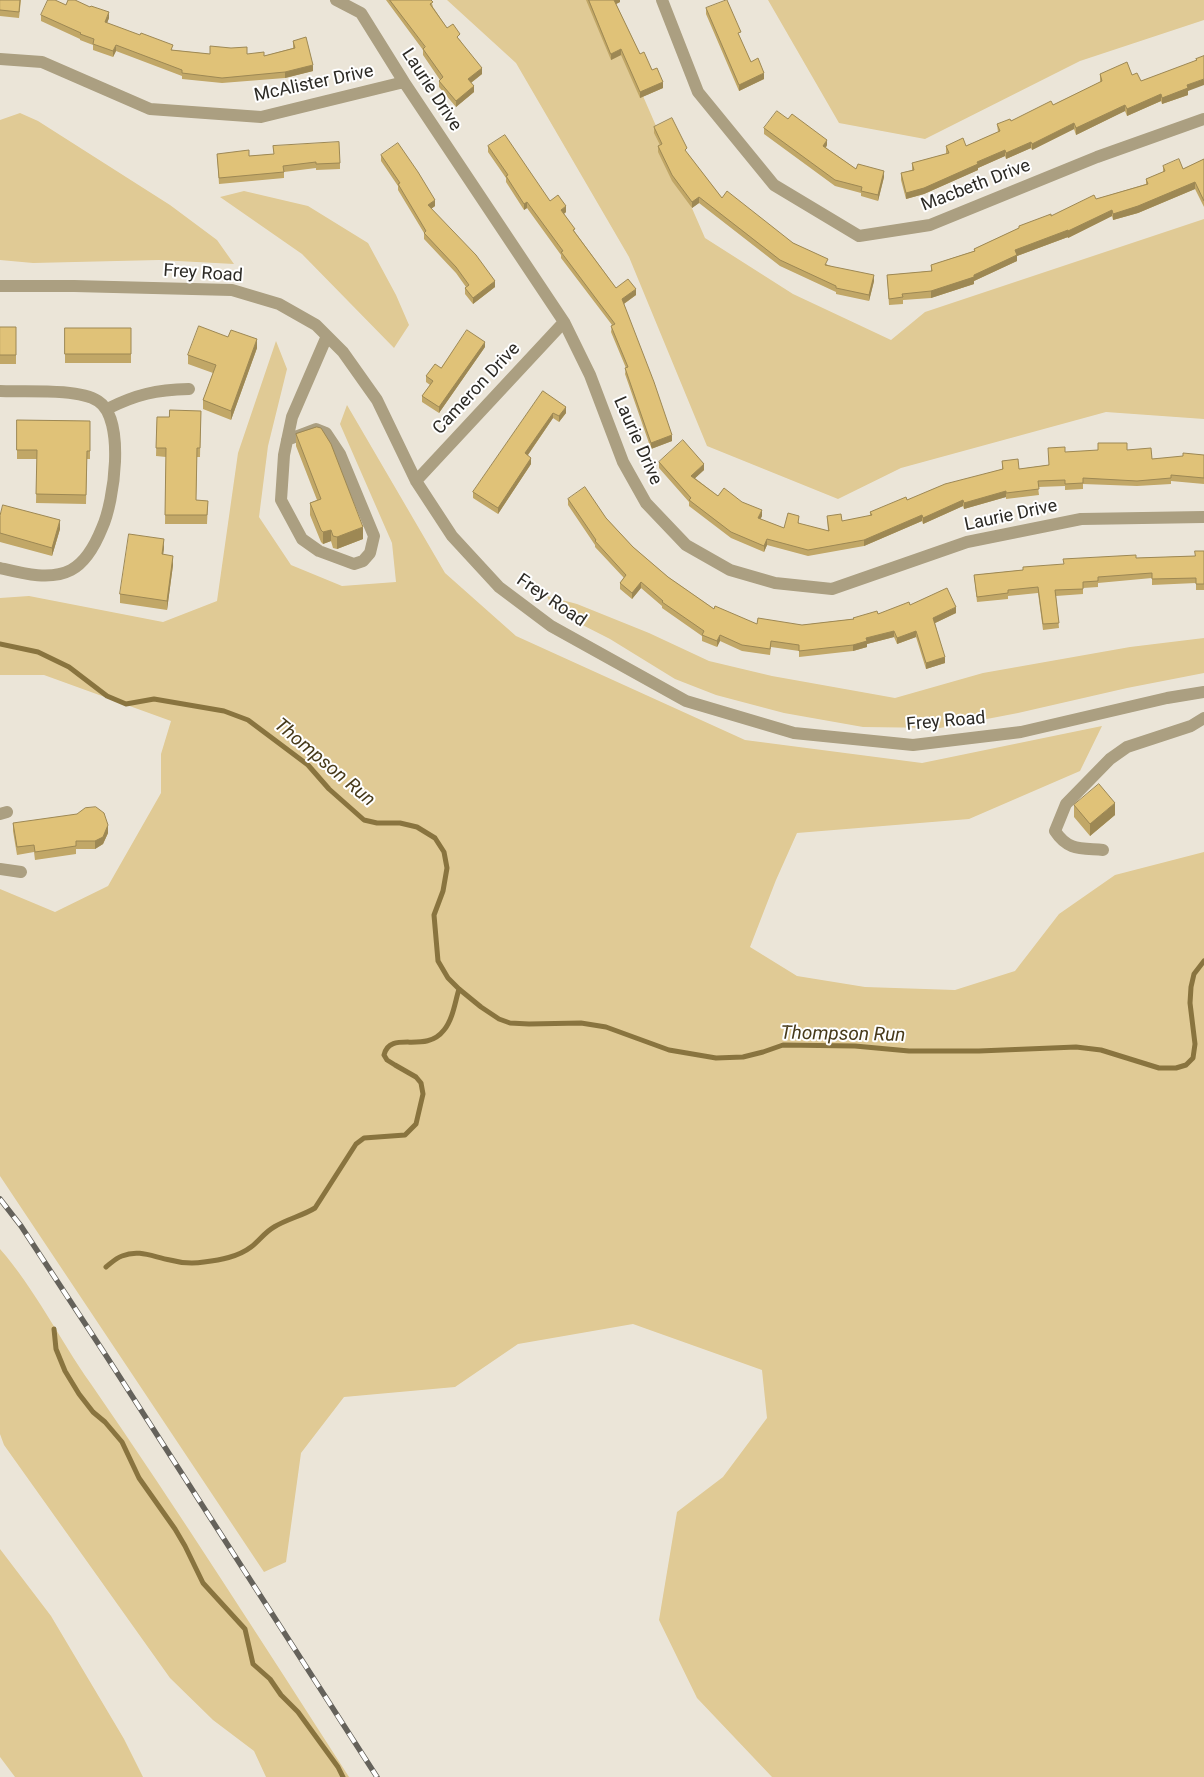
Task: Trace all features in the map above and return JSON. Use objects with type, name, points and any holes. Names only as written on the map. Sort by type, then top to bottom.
[{"type":"street","name":"Laurie Drive","points":[[336,0],[361,12],[404,82],[564,322],[590,375],[624,462],[646,503],[686,545],[730,570],[775,583],[832,589],[967,542],[1081,518],[1204,517]]},
{"type":"street","name":"Macbeth Drive","points":[[662,0],[698,92],[774,185],[859,236],[930,225],[1097,157],[1204,119]]},
{"type":"street","name":"McAlister Drive","points":[[0,59],[42,62],[150,109],[261,117],[404,82]]},
{"type":"street","name":"Frey Road","points":[[0,286],[232,290],[279,304],[316,325],[344,352],[377,400],[416,481],[452,536],[492,580],[551,626],[686,701],[794,733],[913,745],[1021,732],[1167,698],[1204,692]]},
{"type":"street","name":"Cameron Drive","points":[[416,481],[564,322]]},
{"type":"street","points":[[287,440],[316,428],[326,433],[340,454],[374,536],[370,553],[363,560],[354,564],[319,551],[302,539],[281,500],[284,455],[287,440],[292,417],[327,336]]},
{"type":"street","points":[[107,409],[145,393],[189,389]]},
{"type":"street","points":[[0,391],[69,393],[98,400],[107,409],[113,424],[116,446],[110,503],[103,527],[82,562],[70,570],[57,574],[38,575],[0,568]]},
{"type":"street","points":[[1103,850],[1073,848],[1062,841],[1055,831],[1066,804],[1110,759],[1127,747],[1191,726],[1204,718]]},
{"type":"street","points":[[0,869],[21,872]]},
{"type":"shaded area","points":[[447,0],[601,0],[705,238],[793,294],[891,340],[925,312],[1204,219],[1204,419],[1106,412],[901,468],[838,499],[707,446],[629,257],[516,63]]},
{"type":"shaded area","points":[[768,0],[1204,0],[1204,20],[1080,61],[925,139],[839,123]]},
{"type":"shaded area","points":[[20,113],[38,121],[170,205],[217,240],[234,264],[159,260],[33,263],[0,260],[0,120]]},
{"type":"shaded area","points":[[244,191],[308,206],[368,243],[396,295],[409,325],[394,348],[302,254],[220,197]]},
{"type":"shaded area","points":[[276,341],[287,369],[268,446],[259,517],[291,565],[342,586],[396,582],[392,543],[340,424],[347,405],[445,573],[516,636],[745,740],[922,763],[1102,726],[1080,771],[969,819],[797,833],[776,880],[750,947],[797,976],[865,987],[955,990],[1015,971],[1059,914],[1115,875],[1204,852],[1204,1777],[772,1777],[697,1698],[659,1620],[677,1512],[723,1477],[767,1418],[762,1370],[633,1324],[518,1344],[455,1387],[344,1397],[301,1453],[286,1562],[264,1572],[0,1176],[0,889],[55,912],[108,886],[161,793],[161,754],[171,721],[44,675],[0,675],[0,598],[29,596],[163,622],[217,601],[238,453]]},
{"type":"shaded area","points":[[547,596],[577,604],[649,633],[709,661],[772,676],[895,698],[983,673],[1130,647],[1204,638],[1204,673],[940,728],[863,727],[784,713],[716,695],[675,679],[610,639],[553,610]]},
{"type":"shaded area","points":[[0,1249],[25,1281],[349,1777],[266,1777],[254,1751],[213,1720],[170,1678],[4,1445],[0,1434]]},
{"type":"shaded area","points":[[0,1549],[51,1616],[124,1739],[143,1777],[15,1777],[0,1757]]},
{"type":"building","points":[[0,0],[20,0],[19,12],[0,10]]},
{"type":"building","points":[[48,0],[55,0],[66,5],[68,0],[75,0],[90,7],[109,12],[105,22],[173,45],[171,50],[210,54],[210,46],[247,47],[247,54],[264,52],[264,56],[295,48],[293,41],[306,37],[313,65],[285,72],[222,78],[182,73],[182,70],[116,45],[113,51],[93,44],[94,39],[41,15]]},
{"type":"building","points":[[390,0],[431,0],[433,2],[430,4],[447,28],[453,24],[460,34],[457,37],[482,68],[468,79],[474,86],[456,101],[439,81],[443,77],[423,49],[425,47]]},
{"type":"building","points":[[589,0],[614,0],[640,54],[644,52],[652,70],[657,68],[663,82],[640,92],[621,49],[611,54]]},
{"type":"building","points":[[727,0],[741,32],[738,33],[751,62],[758,58],[764,73],[739,85],[706,8]]},
{"type":"building","points":[[1204,56],[1204,79],[1187,85],[1188,88],[1162,98],[1161,94],[1127,109],[1125,105],[1076,128],[1074,123],[1032,144],[1031,142],[1006,153],[1005,150],[924,188],[906,193],[901,173],[914,170],[912,163],[949,153],[946,146],[963,138],[966,146],[1000,131],[997,124],[1010,119],[1011,121],[1051,101],[1053,105],[1102,81],[1100,74],[1127,62],[1132,75],[1137,73],[1141,81]]},
{"type":"building","points":[[777,111],[788,119],[792,114],[827,140],[823,146],[856,169],[858,164],[884,171],[878,195],[861,191],[862,187],[835,180],[764,128]]},
{"type":"building","points":[[672,118],[687,148],[685,150],[722,198],[727,191],[793,243],[828,259],[825,265],[874,275],[869,295],[836,288],[836,286],[780,260],[699,197],[692,202],[672,175],[658,146],[662,144],[654,127]]},
{"type":"building","points":[[505,135],[550,201],[558,195],[566,206],[561,210],[575,229],[573,230],[616,288],[628,279],[636,289],[622,299],[672,435],[651,443],[625,368],[628,367],[611,326],[615,324],[561,252],[563,251],[527,202],[524,204],[506,176],[508,175],[488,146]]},
{"type":"building","points":[[339,142],[340,163],[316,164],[316,162],[283,166],[284,172],[219,178],[217,154],[249,150],[249,156],[274,154],[273,146]]},
{"type":"building","points":[[398,143],[435,200],[428,205],[476,255],[495,281],[473,298],[465,288],[469,285],[456,267],[424,233],[426,231],[398,184],[400,183],[381,155]]},
{"type":"building","points":[[1179,159],[1183,169],[1204,159],[1204,201],[1195,182],[1138,206],[1113,214],[1112,210],[1068,231],[1015,250],[1017,255],[974,275],[974,277],[931,291],[902,294],[903,297],[889,299],[887,275],[932,271],[931,265],[975,251],[974,249],[1019,228],[1019,226],[1051,214],[1051,216],[1094,195],[1096,199],[1148,184],[1146,179],[1165,171],[1163,166]]},
{"type":"building","points":[[199,326],[228,337],[231,330],[257,339],[231,411],[203,400],[216,365],[188,355]]},
{"type":"building","points":[[0,327],[16,327],[16,355],[0,355]]},
{"type":"building","points":[[65,328],[131,328],[131,354],[65,354]]},
{"type":"building","points":[[467,330],[485,342],[439,407],[422,396],[433,381],[426,376],[435,364],[441,368]]},
{"type":"building","points":[[543,391],[566,407],[559,416],[553,413],[525,453],[531,458],[498,508],[473,492]]},
{"type":"building","points":[[170,410],[201,411],[200,448],[197,448],[196,500],[208,501],[207,515],[165,515],[166,448],[156,448],[157,417],[169,417]]},
{"type":"building","points":[[17,420],[90,421],[90,451],[87,451],[86,495],[36,494],[37,450],[17,450]]},
{"type":"building","points":[[317,427],[321,428],[331,444],[363,527],[337,537],[333,536],[331,530],[323,532],[321,530],[310,503],[321,499],[296,434]]},
{"type":"building","points":[[683,440],[704,464],[691,476],[718,496],[724,488],[742,502],[762,510],[758,518],[784,528],[788,513],[799,516],[798,523],[829,531],[827,516],[841,514],[842,521],[872,515],[870,512],[906,497],[907,500],[945,484],[1003,469],[1002,461],[1018,459],[1019,469],[1049,465],[1048,448],[1065,447],[1065,452],[1098,450],[1098,443],[1127,443],[1127,450],[1151,448],[1152,459],[1183,456],[1183,453],[1204,455],[1204,478],[1171,475],[1171,478],[1137,481],[1083,478],[1083,483],[1065,484],[1065,480],[1038,481],[1039,489],[1006,493],[1006,491],[964,503],[963,500],[923,518],[922,515],[864,540],[808,550],[767,539],[764,546],[731,532],[689,500],[691,498],[659,462]]},
{"type":"building","points":[[585,487],[606,518],[633,547],[668,577],[714,609],[715,606],[757,624],[758,618],[802,625],[854,619],[877,611],[878,614],[909,602],[910,605],[947,588],[956,607],[933,618],[945,657],[926,663],[916,631],[897,638],[894,631],[866,638],[867,641],[853,645],[799,651],[799,645],[771,641],[770,649],[742,645],[720,635],[717,641],[702,635],[704,631],[662,602],[641,582],[632,593],[620,583],[626,575],[595,541],[568,499]]},
{"type":"building","points":[[3,505],[60,520],[52,548],[0,533],[0,516]]},
{"type":"building","points":[[129,534],[164,539],[162,554],[173,556],[167,601],[120,594]]},
{"type":"building","points":[[1195,551],[1204,551],[1204,584],[1196,584],[1196,578],[1152,579],[1152,573],[1098,577],[1098,581],[1083,582],[1083,589],[1055,590],[1059,623],[1043,624],[1038,587],[1008,590],[1008,593],[977,597],[974,575],[1023,570],[1023,567],[1064,564],[1063,559],[1136,555],[1136,558],[1195,556]]},
{"type":"building","points":[[1099,784],[1115,803],[1090,824],[1074,805]]},
{"type":"building","points":[[96,807],[104,813],[108,825],[103,837],[95,841],[76,841],[76,846],[35,852],[34,845],[17,847],[13,823],[77,814],[85,808]]},
{"type":"waterway","name":"Thompson Run","points":[[0,644],[38,652],[69,667],[107,696],[126,704],[154,699],[224,711],[248,720],[308,765],[329,789],[364,820],[377,823],[400,823],[417,827],[435,838],[444,852],[447,868],[443,891],[434,915],[438,961],[448,978],[459,989],[481,1007],[499,1019],[510,1023],[581,1023],[606,1027],[669,1050],[716,1058],[743,1057],[783,1045],[855,1046],[909,1051],[979,1051],[1076,1047],[1101,1050],[1159,1068],[1176,1068],[1186,1065],[1193,1058],[1195,1044],[1190,1003],[1191,987],[1194,974],[1204,961]]},
{"type":"waterway","points":[[106,1267],[120,1257],[134,1253],[187,1263],[200,1263],[229,1258],[254,1245],[274,1227],[315,1208],[356,1144],[364,1138],[405,1135],[416,1124],[423,1094],[421,1083],[416,1077],[387,1060],[384,1055],[388,1047],[393,1044],[427,1041],[436,1037],[444,1030],[450,1021],[459,989]]},
{"type":"waterway","points":[[54,1329],[56,1349],[65,1371],[93,1412],[105,1422],[122,1442],[139,1478],[175,1529],[203,1583],[245,1629],[253,1664],[270,1679],[281,1695],[298,1712],[338,1767],[343,1777]]},
{"type":"railway","points":[[0,1199],[21,1226],[105,1354],[377,1777]]}]
